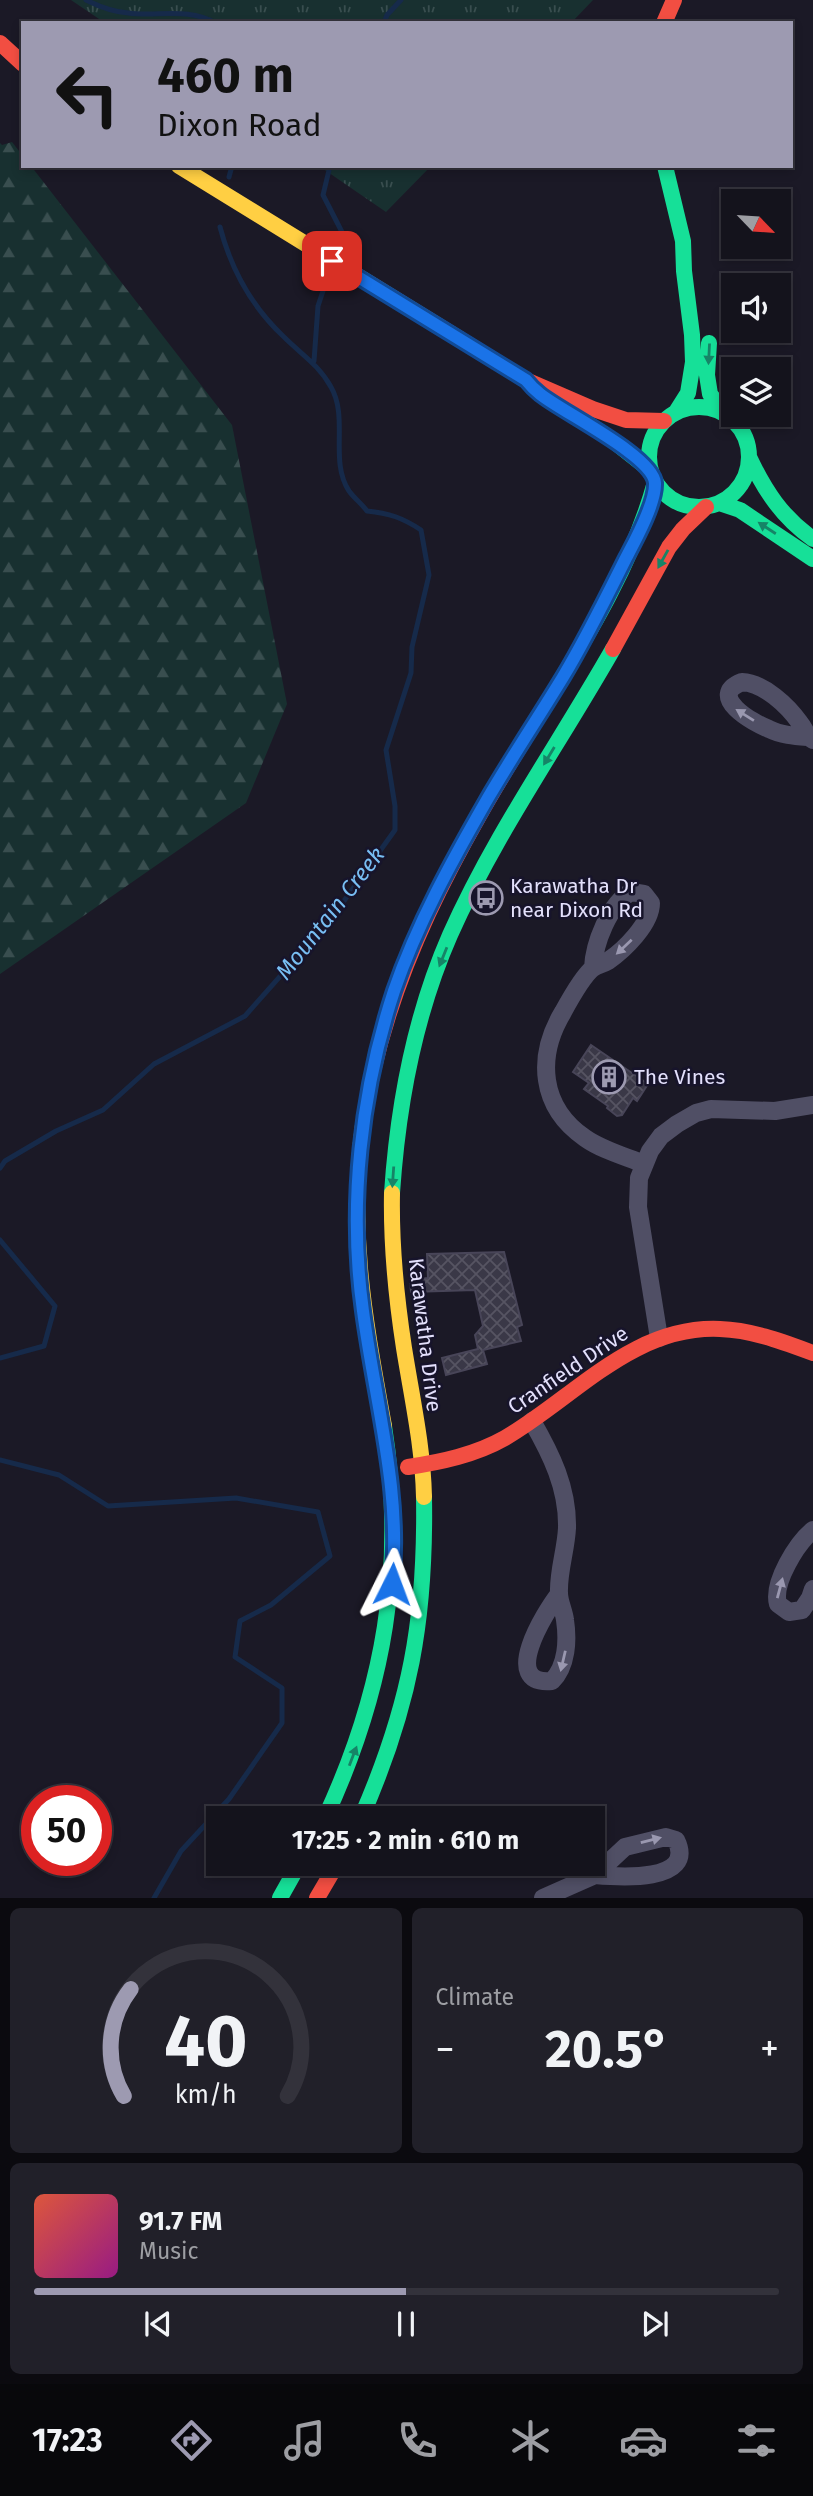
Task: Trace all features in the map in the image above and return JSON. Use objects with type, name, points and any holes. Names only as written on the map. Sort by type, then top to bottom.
[{"type":"main road","points":[[665,21],[674,0]]},
{"type":"main road","points":[[0,43],[21,62]]},
{"type":"main road","points":[[182,168],[526,380],[549,387],[599,414],[645,423],[698,406],[721,412]]},
{"type":"main road","points":[[331,1806],[351,1763],[374,1691],[388,1626],[394,1563],[390,1468],[362,1308],[357,1229],[363,1129],[371,1078],[381,1034],[406,958],[488,797],[564,674],[642,527],[653,476],[648,454],[650,442],[657,428],[688,393],[693,362],[683,241],[665,168]]},
{"type":"main road","points":[[683,241],[695,264],[705,307]]},
{"type":"main road","points":[[708,331],[707,375],[710,394],[721,409]]},
{"type":"main road","points":[[526,380],[539,394],[607,436],[653,476],[672,500],[689,506],[712,505],[740,510],[813,559]]},
{"type":"main road","points":[[712,505],[739,487],[747,473],[747,441],[740,427]]},
{"type":"main road","points":[[749,457],[777,509],[813,539]]},
{"type":"main road","name":"Karawatha Drive","points":[[366,1806],[393,1745],[411,1678],[425,1579],[422,1465],[401,1335],[392,1238],[396,1130],[406,1073],[422,1013],[442,957],[467,900],[505,830],[603,667],[673,540],[712,505]]},
{"type":"main road","name":"Cranfield Drive","points":[[390,1468],[422,1465],[469,1454],[502,1440],[533,1421],[617,1357],[678,1332],[727,1329],[773,1338],[813,1353]]},
{"type":"main road","points":[[280,1898],[292,1876]]},
{"type":"main road","points":[[317,1898],[330,1876]]},
{"type":"street","points":[[593,968],[567,1004],[548,1041],[545,1058],[550,1093],[561,1116],[587,1140],[644,1164]]},
{"type":"street","points":[[659,1338],[638,1207],[639,1178],[661,1136],[696,1113],[711,1109],[775,1111],[813,1105]]},
{"type":"street","points":[[533,1421],[557,1468],[564,1497],[567,1528],[559,1594]]},
{"type":"street","points":[[813,1530],[787,1564],[778,1591],[778,1604],[789,1612],[802,1610],[813,1589]]},
{"type":"street","points":[[543,1898],[593,1876]]},
{"type":"green space","points":[[71,0],[593,0],[573,21],[102,21]]},
{"type":"green space","points":[[12,142],[21,153],[21,168],[33,168],[232,425],[287,704],[246,803],[0,974],[0,143],[2,145]]},
{"type":"green space","points":[[322,168],[429,168],[386,212]]},
{"type":"building","name":"The Vines","points":[[591,1045],[648,1084],[637,1101],[633,1098],[622,1115],[617,1116],[584,1089],[589,1083],[573,1072]]},
{"type":"building","points":[[504,1252],[522,1325],[517,1327],[521,1341],[483,1350],[487,1364],[446,1375],[442,1358],[478,1349],[475,1335],[483,1326],[475,1290],[411,1292],[410,1280],[428,1278],[427,1254]]},
{"type":"waterway","name":"Mountain Creek","points":[[86,0],[123,12],[194,15],[211,21]]},
{"type":"waterway","points":[[385,21],[401,0]]},
{"type":"waterway","name":"Mountain Creek","points":[[229,177],[231,168]]},
{"type":"waterway","points":[[330,168],[323,195],[343,234],[335,254]]},
{"type":"waterway","name":"Mountain Creek","points":[[0,1168],[5,1161],[56,1131],[103,1110],[154,1064],[245,1016],[331,919],[395,830],[395,806],[386,750],[411,673],[412,647],[429,575],[421,530],[396,517],[367,511],[349,491],[340,466],[339,412],[331,387],[315,366],[262,313],[230,258],[220,227]]},
{"type":"waterway","points":[[314,361],[318,306],[331,267]]},
{"type":"waterway","name":"Mountain Creek","points":[[0,1240],[55,1306],[44,1346],[0,1358]]},
{"type":"waterway","name":"Mountain Creek","points":[[0,1460],[59,1475],[108,1506],[236,1498],[318,1512],[330,1556],[271,1605],[240,1621],[235,1657],[282,1688],[282,1723],[229,1799],[181,1851],[154,1898]]},
{"type":"traffic: fast","points":[[665,168],[683,241],[692,335],[693,362],[688,393],[676,412]]},
{"type":"traffic: fast","points":[[709,343],[707,375],[710,394],[721,409]]},
{"type":"traffic: fast","points":[[699,407],[718,411],[735,421],[745,438],[749,457],[745,476],[735,493],[718,503],[699,507],[680,503],[663,493],[653,476],[649,457],[653,438],[663,421],[680,411],[699,407]]},
{"type":"traffic: fast","points":[[571,413],[607,436],[650,470]]},
{"type":"traffic: fast","points":[[749,457],[775,503],[792,522],[813,539]]},
{"type":"traffic: fast","points":[[537,719],[588,634],[619,575],[645,514],[655,482]]},
{"type":"traffic: fast","points":[[719,503],[740,510],[813,559]]},
{"type":"traffic: fast","points":[[392,1193],[403,1094],[417,1029],[437,966],[487,861],[613,649]]},
{"type":"traffic: fast","points":[[330,1806],[362,1723],[385,1627],[391,1578],[392,1528],[384,1426]]},
{"type":"traffic: fast","points":[[366,1806],[392,1738],[412,1662],[422,1583],[424,1497]]},
{"type":"traffic: fast","points":[[280,1898],[292,1876]]},
{"type":"traffic: slow","points":[[182,168],[460,339]]},
{"type":"traffic: slow","points":[[363,1125],[357,1203],[358,1240],[365,1313],[384,1426]]},
{"type":"traffic: slow","points":[[392,1193],[396,1290],[419,1441],[424,1497]]},
{"type":"traffic: jam","points":[[665,21],[674,0]]},
{"type":"traffic: jam","points":[[0,43],[21,62]]},
{"type":"traffic: jam","points":[[460,339],[526,380],[593,409],[626,420],[664,421]]},
{"type":"traffic: jam","points":[[613,649],[669,547],[706,507]]},
{"type":"traffic: jam","points":[[363,1125],[373,1070],[406,964],[428,913],[479,815],[537,719]]},
{"type":"traffic: jam","points":[[408,1467],[458,1457],[494,1444],[530,1422],[606,1367],[659,1339],[689,1331],[732,1330],[767,1337],[813,1353]]},
{"type":"traffic: jam","points":[[317,1898],[330,1876]]},
{"type":"place","name":"Karawatha Dr near Dixon Rd","points":[[486,898]]},
{"type":"place","name":"The Vines","points":[[609,1077]]},
{"type":"route","points":[[332,261],[526,380],[539,394],[607,436],[635,457],[650,470],[655,482],[642,527],[596,617],[488,797],[422,924],[406,958],[381,1034],[363,1129],[357,1229],[362,1308],[390,1468],[394,1563],[392,1584]]}]
